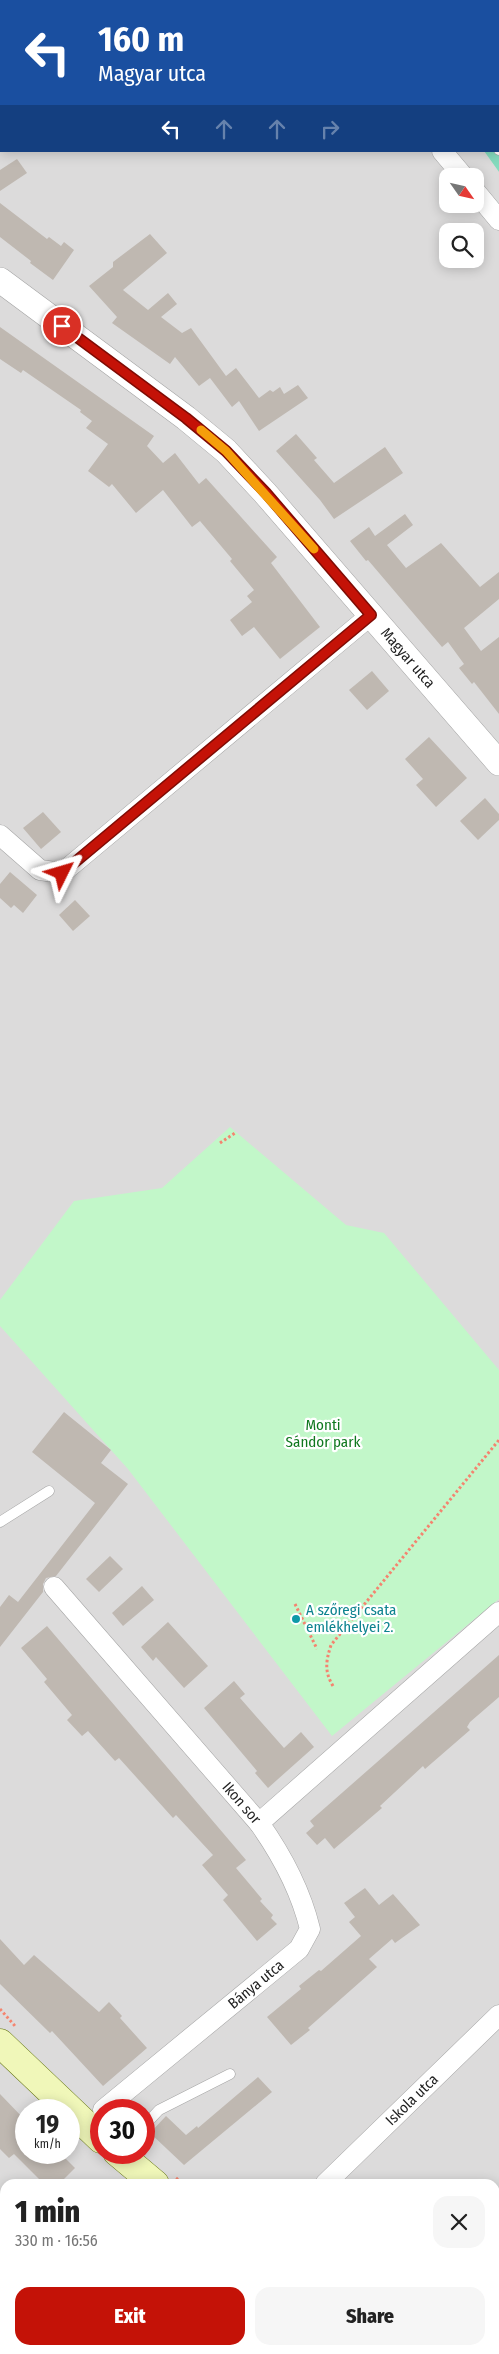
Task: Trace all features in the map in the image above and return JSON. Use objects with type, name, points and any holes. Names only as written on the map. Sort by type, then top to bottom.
[{"type":"main road","points":[[0,2043],[90,2120]]},
{"type":"main road","points":[[135,2164],[150,2179]]},
{"type":"street","points":[[443,152],[456,168]]},
{"type":"street","points":[[484,202],[499,220]]},
{"type":"street","name":"Magyar utca","points":[[0,280],[186,418],[226,451],[266,493],[499,764]]},
{"type":"street","points":[[0,836],[40,870],[62,873],[371,615]]},
{"type":"street","name":"Ikon sor","points":[[54,1586],[259,1824],[499,1612]]},
{"type":"street","name":"Bánya utca","points":[[142,2099],[236,2003],[299,1949],[310,1929],[306,1909],[272,1841],[259,1824]]},
{"type":"street","name":"Iskola utca","points":[[330,2179],[499,2015]]},
{"type":"lane","points":[[0,1522],[49,1491]]},
{"type":"lane","points":[[155,2114],[159,2110],[230,2074]]},
{"type":"path","points":[[220,1143],[235,1133]]},
{"type":"path","points":[[333,1686],[326,1673],[327,1658],[331,1645],[499,1440]]},
{"type":"path","points":[[295,1604],[317,1649]]},
{"type":"shaded area","points":[[0,152],[485,152],[499,172],[499,2179],[0,2179]]},
{"type":"green space","points":[[485,152],[499,152],[499,172]]},
{"type":"green space","name":"Monti Sándor park","points":[[230,1127],[346,1225],[384,1233],[499,1370],[499,1599],[332,1736],[128,1469],[0,1326],[0,1300],[74,1201],[162,1188]]},
{"type":"building","points":[[17,159],[27,173],[0,191],[0,170]]},
{"type":"building","points":[[0,203],[47,239],[49,237],[61,246],[64,242],[74,250],[53,280],[0,237]]},
{"type":"building","points":[[150,234],[167,253],[123,290],[148,310],[168,293],[177,304],[161,317],[182,333],[191,328],[226,376],[236,368],[259,398],[270,390],[273,392],[280,387],[284,394],[298,385],[308,398],[259,431],[239,401],[232,407],[210,378],[199,386],[175,357],[170,364],[112,323],[117,317],[89,286],[113,267],[113,262]]},
{"type":"building","points":[[0,327],[154,436],[147,446],[163,463],[175,453],[199,484],[206,478],[277,557],[271,563],[320,627],[280,659],[254,627],[242,636],[230,620],[252,602],[247,596],[254,590],[230,561],[232,559],[200,521],[192,527],[163,490],[136,513],[112,484],[109,487],[88,471],[108,444],[86,428],[92,421],[80,412],[81,410],[23,370],[21,373],[0,359]]},
{"type":"building","points":[[296,434],[317,458],[314,460],[334,483],[385,447],[403,473],[334,519],[320,500],[276,451]]},
{"type":"building","points":[[405,514],[413,525],[387,545],[406,568],[441,543],[480,587],[499,572],[499,599],[464,628],[481,651],[499,637],[499,714],[474,682],[472,684],[459,668],[464,664],[448,642],[442,647],[350,541],[369,527],[375,536]]},
{"type":"building","points":[[372,671],[389,691],[367,710],[349,690]]},
{"type":"building","points":[[429,737],[467,778],[436,807],[416,785],[423,779],[405,759]]},
{"type":"building","points":[[485,798],[499,814],[499,820],[478,840],[460,821]]},
{"type":"building","points":[[43,812],[61,832],[41,849],[23,828]]},
{"type":"building","points":[[10,872],[37,895],[23,913],[14,905],[11,908],[0,898],[0,884]]},
{"type":"building","points":[[75,900],[90,916],[73,931],[59,915]]},
{"type":"building","points":[[64,1412],[111,1450],[101,1463],[128,1484],[56,1576],[46,1578],[43,1584],[43,1592],[0,1647],[0,1607],[9,1595],[18,1602],[95,1503],[32,1452]]},
{"type":"building","points":[[110,1556],[123,1569],[99,1592],[86,1579]]},
{"type":"building","points":[[142,1586],[154,1600],[123,1626],[112,1613]]},
{"type":"building","points":[[168,1622],[208,1666],[184,1688],[156,1657],[153,1661],[141,1647]]},
{"type":"building","points":[[47,1626],[246,1860],[236,1868],[262,1899],[260,1901],[273,1915],[271,1918],[277,1924],[257,1941],[223,1900],[228,1895],[202,1865],[213,1855],[176,1815],[173,1818],[119,1758],[115,1761],[88,1731],[82,1736],[67,1720],[72,1715],[44,1682],[47,1679],[21,1648]]},
{"type":"building","points":[[499,1655],[499,1697],[470,1722],[467,1727],[470,1730],[425,1769],[423,1766],[380,1806],[382,1808],[334,1849],[325,1838],[317,1845],[306,1833],[314,1826],[310,1821]]},
{"type":"building","points":[[234,1681],[245,1694],[240,1698],[284,1748],[301,1732],[314,1747],[268,1788],[255,1773],[257,1771],[204,1708]]},
{"type":"building","points":[[365,1888],[379,1905],[393,1894],[420,1925],[395,1943],[392,1939],[369,1959],[377,1967],[308,2028],[310,2030],[291,2045],[267,2017],[301,1989],[299,1986],[319,1970],[321,1971],[361,1936],[349,1922],[355,1917],[344,1903]]},
{"type":"building","points":[[0,1939],[24,1965],[34,1955],[99,2012],[109,2002],[122,2016],[120,2018],[147,2048],[103,2086],[52,2031],[50,2033],[0,1984]]},
{"type":"building","points":[[258,2077],[272,2092],[184,2165],[155,2138],[155,2128],[166,2116],[186,2135],[197,2126],[198,2128]]},
{"type":"building","points":[[0,2094],[15,2110],[15,2155],[9,2158],[0,2149]]},
{"type":"building","points":[[24,2164],[71,2164],[75,2168],[64,2179],[39,2179]]},
{"type":"slow traffic","points":[[201,430],[226,451],[266,493],[314,549]]},
{"type":"place","name":"A szőregi csata emlékhelyei 2.","points":[[296,1619]]},
{"type":"route","points":[[62,326],[186,418],[226,451],[266,493],[371,615],[62,873]]}]
